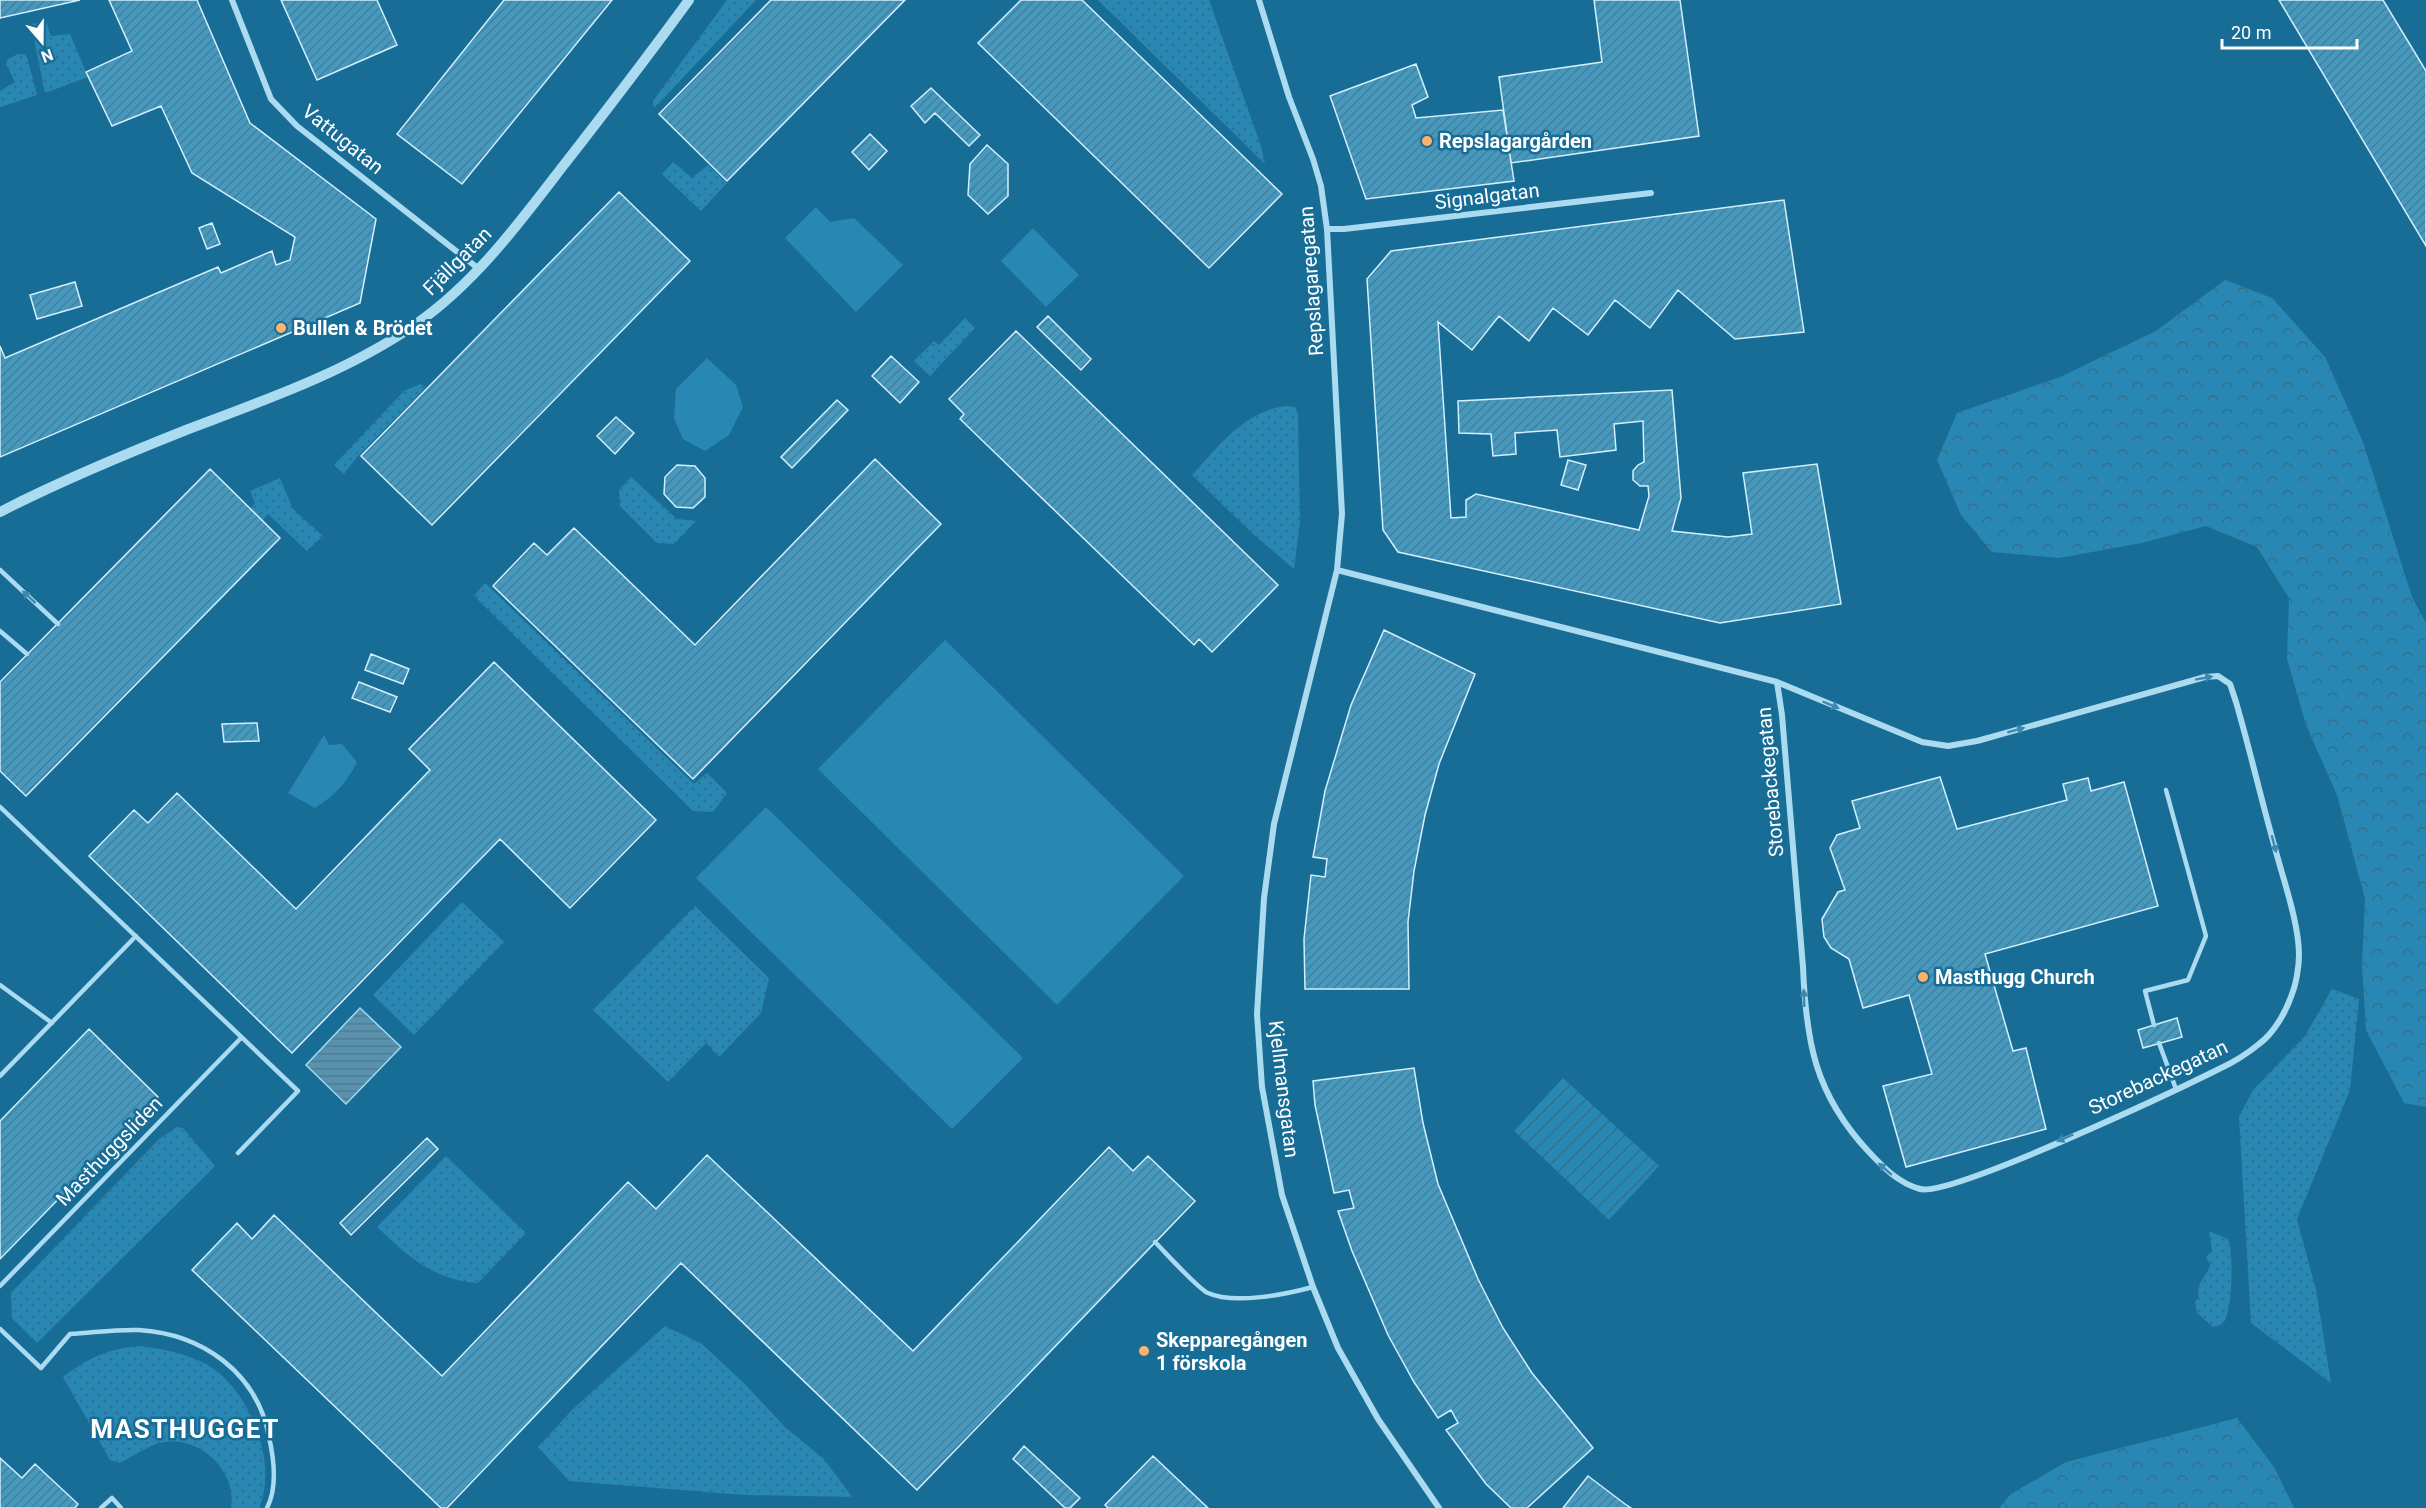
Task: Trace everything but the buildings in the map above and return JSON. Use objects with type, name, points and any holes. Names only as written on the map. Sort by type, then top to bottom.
[{"type":"street","name":"Vattugatan","points":[[232,0],[271,99],[297,126],[479,269]]},
{"type":"street","name":"Fjällgatan","points":[[0,512],[147,446],[264,401],[359,359],[418,323],[479,269],[542,193],[689,0]]},
{"type":"street","name":"Repslagaregatan","points":[[1259,0],[1289,97],[1313,159],[1321,186],[1327,229],[1342,514],[1337,570]]},
{"type":"street","name":"Signalgatan","points":[[1327,229],[1344,229],[1651,193]]},
{"type":"street","name":"Storebackegatan","points":[[1337,570],[1777,682],[1922,742],[1948,746],[2020,729],[2205,677],[2218,676],[2230,684],[2292,911],[2299,955],[2293,993],[2279,1021],[2261,1043],[2224,1067],[2176,1089],[1963,1181],[1923,1190],[1904,1184],[1882,1167],[1852,1134],[1827,1096],[1810,1048],[1804,1008],[1803,967],[1782,715],[1777,682]]},
{"type":"street","name":"Kjellmansgatan","points":[[1337,570],[1274,824],[1264,898],[1257,1014],[1262,1087],[1282,1195],[1313,1287],[1338,1348],[1360,1390],[1404,1459],[1439,1508]]},
{"type":"lane","points":[[0,570],[58,624]]},
{"type":"lane","points":[[0,631],[27,654]]},
{"type":"lane","points":[[2154,1025],[2145,991],[2188,980],[2206,936],[2166,790]]},
{"type":"lane","points":[[0,807],[240,1038],[298,1090],[238,1153]]},
{"type":"lane","points":[[0,1076],[136,936]]},
{"type":"lane","points":[[0,985],[52,1023]]},
{"type":"lane","name":"Masthuggsliden","points":[[0,1286],[240,1038]]},
{"type":"lane","points":[[2159,1043],[2176,1089]]},
{"type":"lane","points":[[1155,1242],[1208,1293],[1233,1298],[1274,1297],[1313,1287]]},
{"type":"lane","points":[[0,1329],[41,1368],[70,1334],[139,1330],[189,1340],[222,1358],[249,1389],[267,1423],[274,1462],[272,1499],[267,1508]]},
{"type":"lane","points":[[101,1508],[112,1498],[121,1508]]},
{"type":"green space","points":[[727,0],[756,0],[663,99],[655,107],[653,106],[653,101]]},
{"type":"green space","points":[[1098,0],[1209,0],[1261,146],[1265,164]]},
{"type":"green space","points":[[46,22],[51,36],[70,34],[88,77],[45,93],[31,24]]},
{"type":"green space","points":[[24,54],[27,57],[37,95],[0,107],[0,91],[15,82],[6,64],[8,59]]},
{"type":"green space","points":[[673,162],[692,178],[708,165],[727,183],[701,211],[662,174]]},
{"type":"green space","points":[[816,207],[830,222],[854,218],[903,265],[856,312],[785,238]]},
{"type":"green space","points":[[1033,228],[1079,275],[1046,307],[1001,261]]},
{"type":"green space","points":[[2225,280],[2272,298],[2325,357],[2363,442],[2412,597],[2426,623],[2426,1107],[2404,1103],[2366,1030],[2362,965],[2365,899],[2337,795],[2306,725],[2287,659],[2289,598],[2257,547],[2206,526],[2142,543],[2059,558],[1992,552],[1961,515],[1937,460],[1957,413],[2060,377],[2156,331]]},
{"type":"green space","points":[[965,318],[975,328],[930,376],[914,361],[934,341],[939,345]]},
{"type":"green space","points":[[707,358],[736,385],[743,407],[729,435],[705,451],[683,439],[674,418],[676,389]]},
{"type":"green space","points":[[420,384],[426,387],[357,457],[344,474],[334,465],[404,391]]},
{"type":"green space","points":[[1295,407],[1298,414],[1300,522],[1294,569],[1254,535],[1192,475],[1222,442],[1244,423],[1270,409]]},
{"type":"green space","points":[[631,477],[677,519],[696,521],[674,544],[657,543],[620,506],[619,490]]},
{"type":"green space","points":[[280,478],[293,509],[323,536],[307,551],[268,514],[263,520],[251,508],[255,503],[250,491]]},
{"type":"green space","points":[[485,583],[694,784],[707,773],[727,793],[713,812],[693,811],[474,596]]},
{"type":"green space","points":[[945,640],[1184,876],[1057,1005],[818,769]]},
{"type":"green space","points":[[324,735],[329,745],[342,744],[357,762],[339,788],[315,808],[288,793]]},
{"type":"green space","points":[[766,807],[1023,1058],[952,1129],[696,878]]},
{"type":"green space","points":[[462,902],[504,942],[414,1035],[373,995]]},
{"type":"green space","points":[[695,906],[769,978],[761,1013],[719,1057],[706,1043],[668,1082],[593,1010]]},
{"type":"green space","points":[[2332,989],[2359,999],[2350,1090],[2297,1219],[2316,1290],[2331,1383],[2251,1323],[2239,1117],[2253,1090],[2305,1036]]},
{"type":"green space","points":[[1563,1078],[1659,1166],[1609,1220],[1514,1131]]},
{"type":"green space","points":[[177,1127],[183,1128],[215,1166],[37,1343],[12,1318],[11,1293],[159,1139]]},
{"type":"green space","points":[[446,1156],[526,1233],[478,1283],[462,1281],[434,1272],[411,1257],[377,1227]]},
{"type":"green space","points":[[2209,1231],[2228,1239],[2232,1267],[2227,1314],[2223,1323],[2213,1327],[2197,1313],[2195,1302],[2199,1297],[2200,1283],[2210,1264],[2206,1257],[2212,1251]]},
{"type":"green space","points":[[665,1326],[702,1344],[745,1384],[786,1428],[824,1459],[852,1497],[744,1495],[569,1481],[538,1447],[572,1410]]},
{"type":"green space","points":[[140,1346],[174,1352],[198,1360],[221,1375],[235,1390],[247,1408],[262,1449],[265,1469],[264,1490],[259,1508],[231,1508],[228,1481],[222,1470],[214,1459],[191,1445],[165,1442],[153,1445],[119,1463],[110,1460],[63,1377],[99,1355]]},
{"type":"green space","points":[[2237,1418],[2274,1467],[2294,1508],[1999,1508],[2011,1494],[2066,1462]]},
{"type":"shaded area","points":[[360,1008],[401,1047],[346,1104],[306,1065]]},
{"type":"place","name":"Repslagargården","points":[[1427,141]]},
{"type":"place","name":"Bullen & Brödet","points":[[281,328]]},
{"type":"place","name":"Masthugg Church","points":[[1923,977]]},
{"type":"place","name":"Skepparegången 1 förskola","points":[[1144,1351]]},
{"type":"district","name":"MASTHUGGET","points":[[185,1429]]}]
